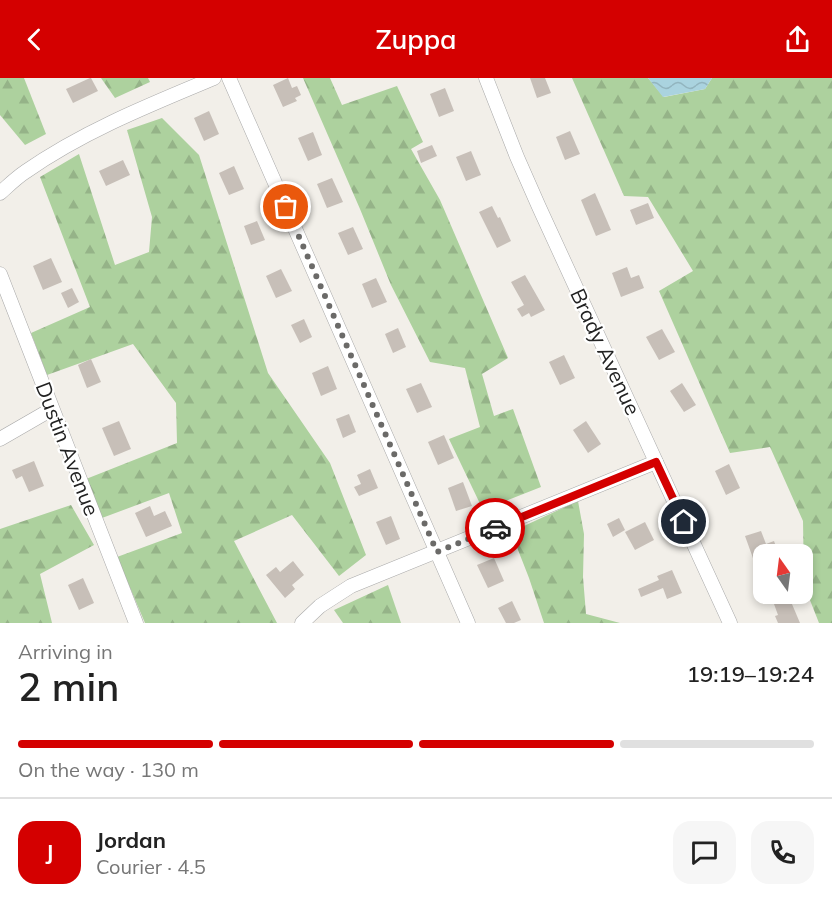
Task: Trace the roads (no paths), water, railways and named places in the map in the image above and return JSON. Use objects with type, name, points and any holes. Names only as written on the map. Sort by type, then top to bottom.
[{"type":"street","points":[[0,193],[23,173],[66,147],[160,100],[214,78]]},
{"type":"street","points":[[229,78],[468,623]]},
{"type":"street","name":"Brady Avenue","points":[[486,78],[539,207],[730,623]]},
{"type":"street","name":"Dustin Avenue","points":[[0,274],[136,623]]},
{"type":"street","points":[[0,439],[52,409]]},
{"type":"street","points":[[302,623],[320,606],[351,586],[656,462]]},
{"type":"water","points":[[648,78],[712,78],[705,89],[663,97]]}]
